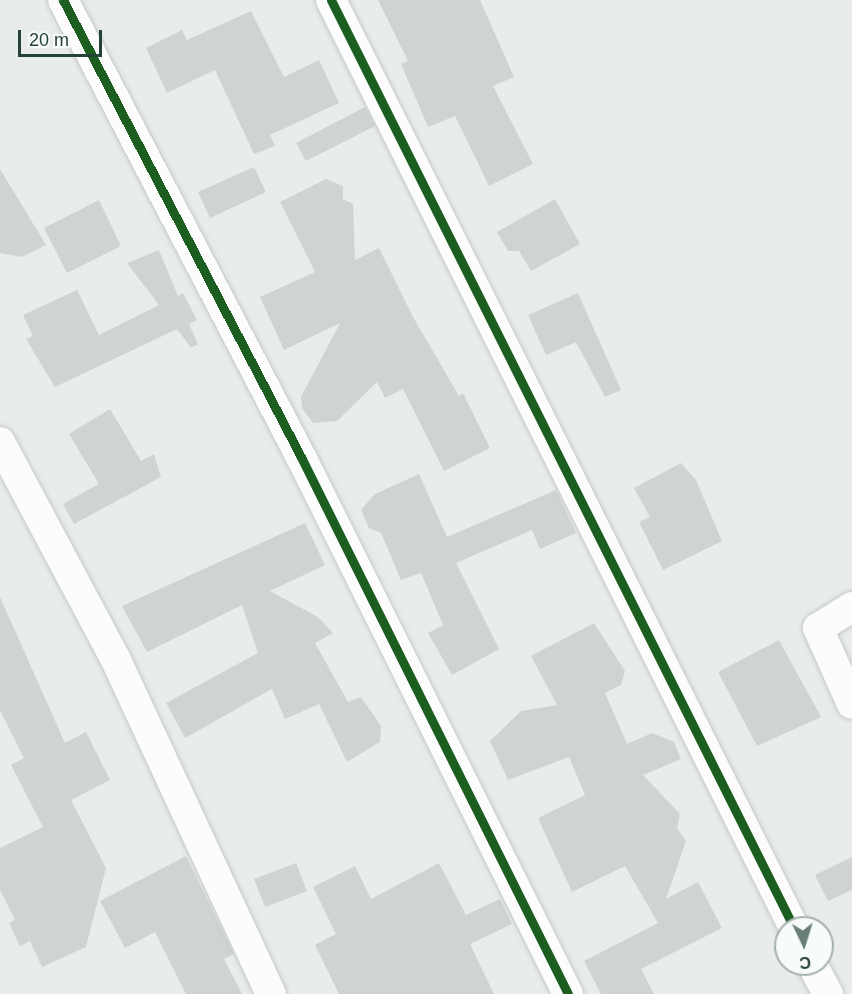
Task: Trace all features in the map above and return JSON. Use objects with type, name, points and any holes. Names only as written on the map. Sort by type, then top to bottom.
[{"type":"street","points":[[63,0],[302,459],[568,994]]},
{"type":"street","points":[[331,0],[788,916]]},
{"type":"street","points":[[0,442],[115,658],[271,994]]},
{"type":"street","points":[[852,607],[818,628],[852,704]]},
{"type":"street","points":[[819,976],[828,994]]},
{"type":"building","points":[[378,0],[480,0],[514,77],[493,86],[533,164],[489,186],[455,116],[428,127],[401,64],[408,61]]},
{"type":"building","points":[[251,11],[284,77],[319,60],[339,103],[270,135],[275,146],[254,154],[215,70],[167,93],[146,48],[182,30],[187,40]]},
{"type":"building","points":[[365,107],[375,126],[306,161],[296,143]]},
{"type":"building","points":[[254,167],[266,192],[210,218],[198,192]]},
{"type":"building","points":[[0,169],[46,245],[22,257],[0,253]]},
{"type":"building","points":[[326,179],[343,186],[343,199],[353,204],[355,260],[379,248],[413,317],[459,396],[463,393],[490,448],[444,471],[403,389],[385,398],[377,382],[337,421],[313,423],[302,408],[301,397],[340,323],[284,350],[260,297],[315,272],[280,202]]},
{"type":"building","points":[[555,199],[580,244],[531,271],[519,251],[508,251],[497,232]]},
{"type":"building","points":[[99,200],[121,246],[67,273],[44,228]]},
{"type":"building","points":[[159,250],[178,296],[183,293],[197,320],[189,324],[198,344],[191,348],[177,329],[55,387],[26,339],[33,336],[23,315],[77,290],[99,335],[159,305],[127,263]]},
{"type":"building","points":[[578,293],[621,390],[605,397],[576,342],[546,355],[528,315]]},
{"type":"building","points":[[110,409],[141,461],[154,454],[161,477],[74,524],[63,504],[99,484],[69,434]]},
{"type":"building","points":[[681,463],[696,480],[722,541],[663,570],[639,522],[650,517],[634,488]]},
{"type":"building","points":[[419,474],[447,537],[556,490],[576,533],[540,549],[532,530],[456,563],[499,649],[452,675],[428,633],[443,625],[421,573],[401,580],[381,533],[369,528],[361,510],[375,494]]},
{"type":"building","points":[[305,523],[325,565],[270,591],[318,617],[333,633],[315,643],[348,702],[361,697],[381,726],[380,742],[347,762],[319,704],[285,719],[272,689],[185,738],[166,703],[258,653],[242,605],[147,652],[122,606]]},
{"type":"building","points":[[0,597],[65,743],[86,732],[110,780],[71,800],[106,868],[86,947],[42,967],[30,941],[20,946],[9,923],[15,920],[0,890],[0,848],[43,827],[11,765],[24,758],[0,710]]},
{"type":"building","points":[[594,623],[625,671],[621,685],[605,693],[627,744],[652,733],[674,742],[681,759],[643,775],[680,814],[677,828],[686,841],[666,899],[698,882],[722,928],[641,969],[654,994],[601,994],[584,961],[658,923],[625,866],[572,892],[538,818],[585,795],[569,757],[508,780],[490,741],[521,711],[557,705],[531,656]]},
{"type":"building","points":[[779,640],[821,717],[757,746],[718,672]]},
{"type":"building","points":[[186,856],[234,954],[224,959],[242,994],[186,994],[155,932],[125,948],[100,901]]},
{"type":"building","points":[[852,857],[852,890],[828,901],[815,875]]},
{"type":"building","points":[[296,863],[307,891],[265,907],[254,879]]},
{"type":"building","points":[[439,863],[466,915],[500,899],[512,924],[470,944],[494,994],[339,994],[315,945],[336,934],[313,887],[355,866],[371,899]]},
{"type":"cycle path","points":[[63,0],[302,459],[568,994]]},
{"type":"cycle path","points":[[331,0],[788,916]]}]
